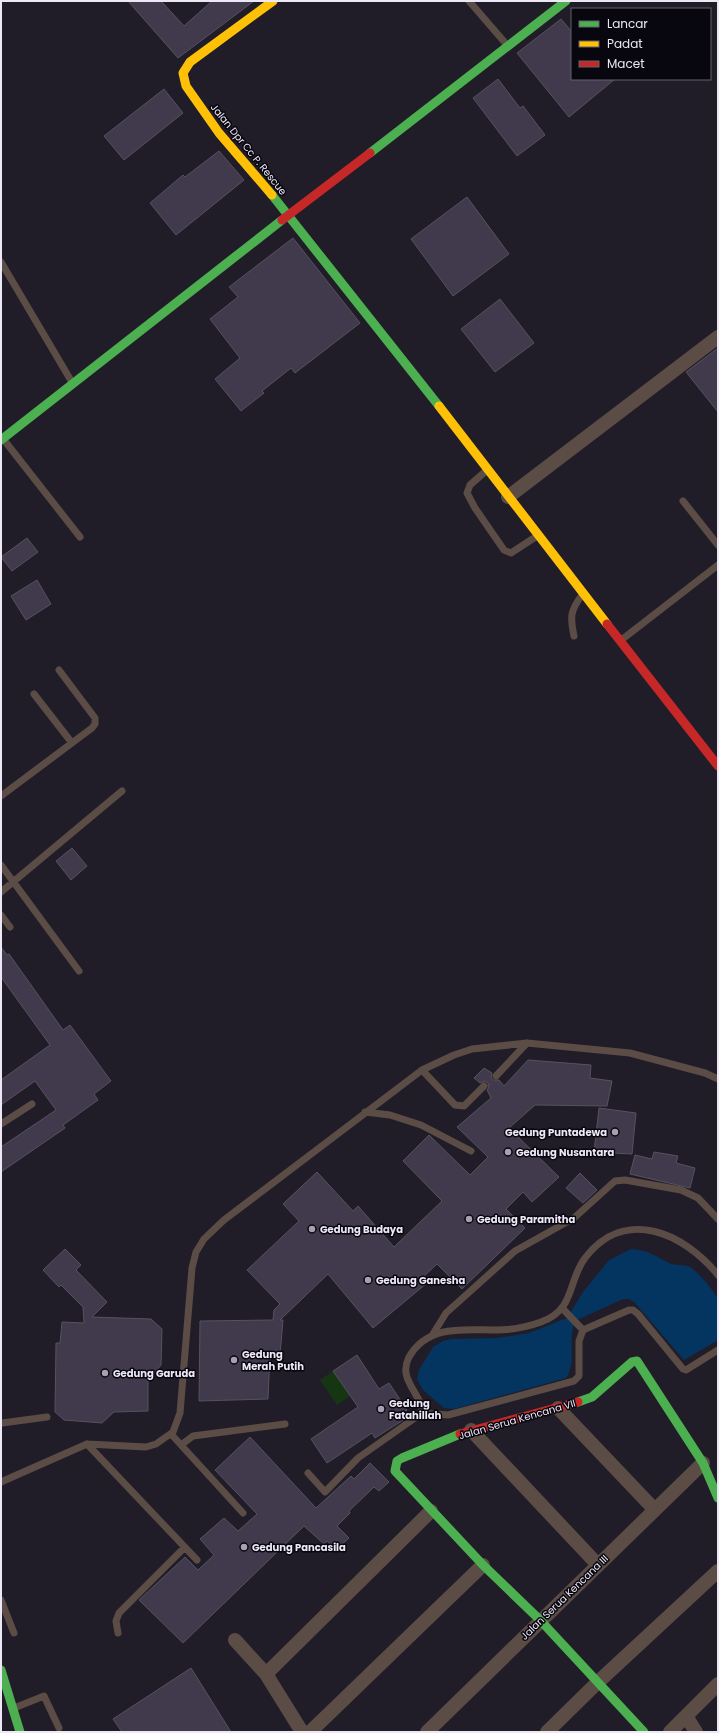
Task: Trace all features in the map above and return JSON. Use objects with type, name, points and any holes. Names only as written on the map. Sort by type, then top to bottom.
[{"type":"main road","name":"Jalan Dpr Cc P. Rescue","points":[[273,1],[190,62],[183,69],[182,77],[186,86],[219,133],[289,215]]},
{"type":"main road","points":[[2,440],[289,215],[566,1]]},
{"type":"main road","points":[[289,215],[398,352],[487,470],[718,766]]},
{"type":"main road","name":"Jalan Serua Kencana VII","points":[[644,1732],[540,1620],[483,1565],[431,1511],[395,1471],[397,1461],[471,1430],[558,1408],[592,1397],[632,1362],[637,1361],[703,1463],[718,1498]]},
{"type":"main road","points":[[1,1670],[20,1732]]},
{"type":"street","points":[[508,497],[718,337]]},
{"type":"street","points":[[558,1408],[654,1509]]},
{"type":"street","points":[[471,1430],[598,1565]]},
{"type":"street","name":"Jalan Serua Kencana III","points":[[426,1732],[703,1463]]},
{"type":"street","points":[[266,1674],[431,1511]]},
{"type":"street","points":[[310,1732],[483,1565]]},
{"type":"street","points":[[547,1732],[597,1682],[718,1571]]},
{"type":"street","points":[[235,1640],[266,1674],[302,1732]]},
{"type":"street","points":[[670,1732],[718,1684]]},
{"type":"street","points":[[686,1716],[696,1732]]},
{"type":"lane","points":[[469,1],[508,47]]},
{"type":"lane","points":[[1,262],[73,384]]},
{"type":"lane","points":[[2,440],[80,537]]},
{"type":"lane","points":[[487,470],[470,486],[467,493],[475,508],[504,550],[511,553],[538,535]]},
{"type":"lane","points":[[683,501],[718,545]]},
{"type":"lane","points":[[620,641],[718,565]]},
{"type":"lane","points":[[574,636],[570,619],[573,608],[583,593]]},
{"type":"lane","points":[[1,796],[92,728],[95,724],[95,718],[59,670]]},
{"type":"lane","points":[[34,694],[72,743]]},
{"type":"lane","points":[[1,892],[122,791]]},
{"type":"lane","points":[[1,865],[79,971]]},
{"type":"lane","points":[[1,915],[10,927]]},
{"type":"lane","points":[[496,1076],[527,1043]]},
{"type":"lane","points":[[1,1482],[87,1444],[146,1447],[156,1444],[171,1434],[178,1424],[180,1413],[189,1287],[196,1252],[204,1240],[224,1220],[422,1070],[454,1054],[472,1049],[527,1043],[630,1053],[704,1073],[718,1079]]},
{"type":"lane","points":[[422,1070],[455,1105],[460,1107],[464,1106],[484,1086]]},
{"type":"lane","points":[[1,1124],[32,1104]]},
{"type":"lane","points":[[365,1112],[390,1115],[421,1125],[471,1151]]},
{"type":"lane","points":[[422,1414],[422,1408],[408,1383],[405,1373],[409,1357],[424,1340],[433,1334],[446,1314],[515,1251],[574,1218],[615,1181],[625,1180],[682,1190],[698,1198],[718,1219]]},
{"type":"lane","points":[[433,1334],[467,1329],[497,1330],[527,1326],[565,1311],[577,1273],[585,1259],[595,1246],[622,1231],[641,1228],[659,1231],[674,1238],[693,1250],[718,1275]]},
{"type":"lane","points":[[580,1327],[629,1310],[633,1310],[686,1370],[718,1350]]},
{"type":"lane","points":[[308,1473],[325,1492],[358,1458],[422,1414],[448,1415],[574,1382],[579,1376],[580,1327],[565,1311]]},
{"type":"lane","points":[[1,1423],[47,1417]]},
{"type":"lane","points":[[181,1445],[193,1436],[285,1424]]},
{"type":"lane","points":[[171,1434],[243,1513]]},
{"type":"lane","points":[[87,1444],[197,1560]]},
{"type":"lane","points":[[118,1634],[116,1621],[119,1613],[184,1548]]},
{"type":"lane","points":[[1,1600],[14,1633]]},
{"type":"lane","points":[[12,1709],[44,1696],[59,1728]]},
{"type":"green space","points":[[333,1371],[350,1396],[337,1405],[320,1380]]},
{"type":"water","points":[[631,1249],[648,1252],[671,1264],[690,1267],[701,1277],[710,1287],[718,1300],[718,1340],[684,1360],[635,1303],[629,1299],[623,1299],[575,1321],[572,1336],[571,1366],[566,1378],[454,1409],[444,1408],[423,1390],[417,1379],[419,1370],[433,1347],[443,1341],[451,1339],[497,1338],[529,1333],[567,1318],[583,1292],[609,1260]]},
{"type":"building","points":[[128,1],[161,1],[184,26],[212,1],[254,1],[178,58]]},
{"type":"building","points":[[561,19],[571,31],[571,80],[614,80],[569,117],[517,53]]},
{"type":"building","points":[[498,79],[520,108],[523,106],[545,135],[517,156],[473,98]]},
{"type":"building","points":[[164,89],[183,113],[124,160],[104,136]]},
{"type":"building","points":[[219,151],[244,180],[176,235],[150,203],[183,175],[185,177]]},
{"type":"building","points":[[467,197],[509,254],[453,296],[411,239]]},
{"type":"building","points":[[293,238],[360,323],[295,373],[291,368],[262,391],[264,393],[241,411],[215,379],[240,358],[210,319],[238,297],[229,287]]},
{"type":"building","points":[[500,299],[534,343],[495,372],[461,329]]},
{"type":"building","points":[[718,348],[718,412],[686,372]]},
{"type":"building","points":[[27,538],[38,552],[12,571],[1,557]]},
{"type":"building","points":[[37,580],[51,604],[26,620],[11,596]]},
{"type":"building","points":[[72,848],[87,866],[71,880],[56,861]]},
{"type":"building","points":[[1,947],[7,955],[9,954],[63,1030],[70,1025],[111,1081],[94,1094],[98,1100],[63,1125],[65,1128],[1,1172],[1,1147],[56,1110],[35,1081],[1,1105],[1,1080],[50,1045],[1,977]]},
{"type":"building","points":[[528,1060],[591,1065],[590,1078],[612,1081],[607,1106],[535,1105],[509,1128],[559,1177],[532,1202],[523,1192],[506,1209],[525,1228],[462,1289],[437,1264],[422,1278],[427,1283],[373,1328],[328,1274],[280,1320],[283,1320],[280,1355],[270,1355],[268,1399],[199,1401],[200,1321],[273,1320],[274,1310],[280,1304],[247,1270],[299,1221],[283,1204],[317,1172],[353,1211],[358,1206],[394,1247],[442,1201],[403,1161],[429,1135],[470,1175],[488,1157],[457,1127],[491,1098],[487,1090],[489,1087],[488,1083],[485,1081],[480,1083],[474,1078],[484,1068],[492,1073],[491,1077],[493,1080],[499,1080],[504,1086]]},
{"type":"building","name":"Gedung Puntadewa","points":[[599,1108],[636,1113],[632,1154],[594,1152]]},
{"type":"building","points":[[654,1152],[678,1156],[676,1163],[695,1168],[690,1188],[630,1174],[635,1155],[652,1159]]},
{"type":"building","points":[[580,1173],[597,1190],[583,1203],[566,1188]]},
{"type":"building","name":"Gedung Garuda","points":[[65,1249],[81,1265],[76,1270],[107,1302],[92,1317],[151,1319],[162,1329],[161,1365],[148,1381],[148,1411],[114,1412],[102,1423],[64,1420],[55,1412],[56,1343],[60,1343],[62,1322],[84,1323],[83,1307],[61,1285],[59,1287],[43,1270]]},
{"type":"building","name":"Gedung Fatahillah","points":[[357,1355],[379,1389],[389,1383],[407,1410],[401,1414],[405,1419],[375,1438],[372,1433],[327,1463],[311,1439],[358,1407],[333,1371]]},
{"type":"building","name":"Gedung Pancasila","points":[[250,1437],[316,1508],[351,1476],[354,1479],[370,1463],[389,1482],[379,1491],[374,1487],[349,1511],[350,1513],[337,1526],[349,1538],[336,1550],[327,1541],[324,1544],[304,1526],[183,1643],[139,1600],[185,1557],[198,1570],[214,1555],[200,1539],[224,1518],[238,1531],[257,1514],[215,1470]]},
{"type":"building","points":[[191,1668],[231,1732],[122,1732],[113,1719]]},
{"type":"traffic: fast","points":[[370,153],[566,1]]},
{"type":"traffic: fast","points":[[272,195],[439,406]]},
{"type":"traffic: fast","points":[[1,440],[282,220]]},
{"type":"traffic: fast","points":[[578,1402],[592,1397],[632,1362],[637,1361],[703,1463],[718,1498]]},
{"type":"traffic: fast","points":[[460,1434],[402,1458],[397,1461],[395,1471],[483,1565],[540,1620],[644,1732]]},
{"type":"traffic: fast","points":[[1,1670],[20,1732]]},
{"type":"traffic: slow","points":[[272,195],[219,133],[186,86],[183,73],[190,62],[273,1]]},
{"type":"traffic: slow","points":[[439,406],[607,624]]},
{"type":"traffic: jam","points":[[282,220],[370,153]]},
{"type":"traffic: jam","points":[[607,624],[718,766]]},
{"type":"traffic: jam","points":[[460,1434],[578,1402]]},
{"type":"place","name":"Gedung Puntadewa","points":[[615,1132]]},
{"type":"place","name":"Gedung Nusantara","points":[[508,1152]]},
{"type":"place","name":"Gedung Paramitha","points":[[469,1219]]},
{"type":"place","name":"Gedung Budaya","points":[[312,1229]]},
{"type":"place","name":"Gedung Ganesha","points":[[368,1280]]},
{"type":"place","name":"Gedung Merah Putih","points":[[234,1360]]},
{"type":"place","name":"Gedung Garuda","points":[[105,1373]]},
{"type":"place","name":"Gedung Fatahillah","points":[[381,1409]]},
{"type":"place","name":"Gedung Pancasila","points":[[244,1547]]}]
